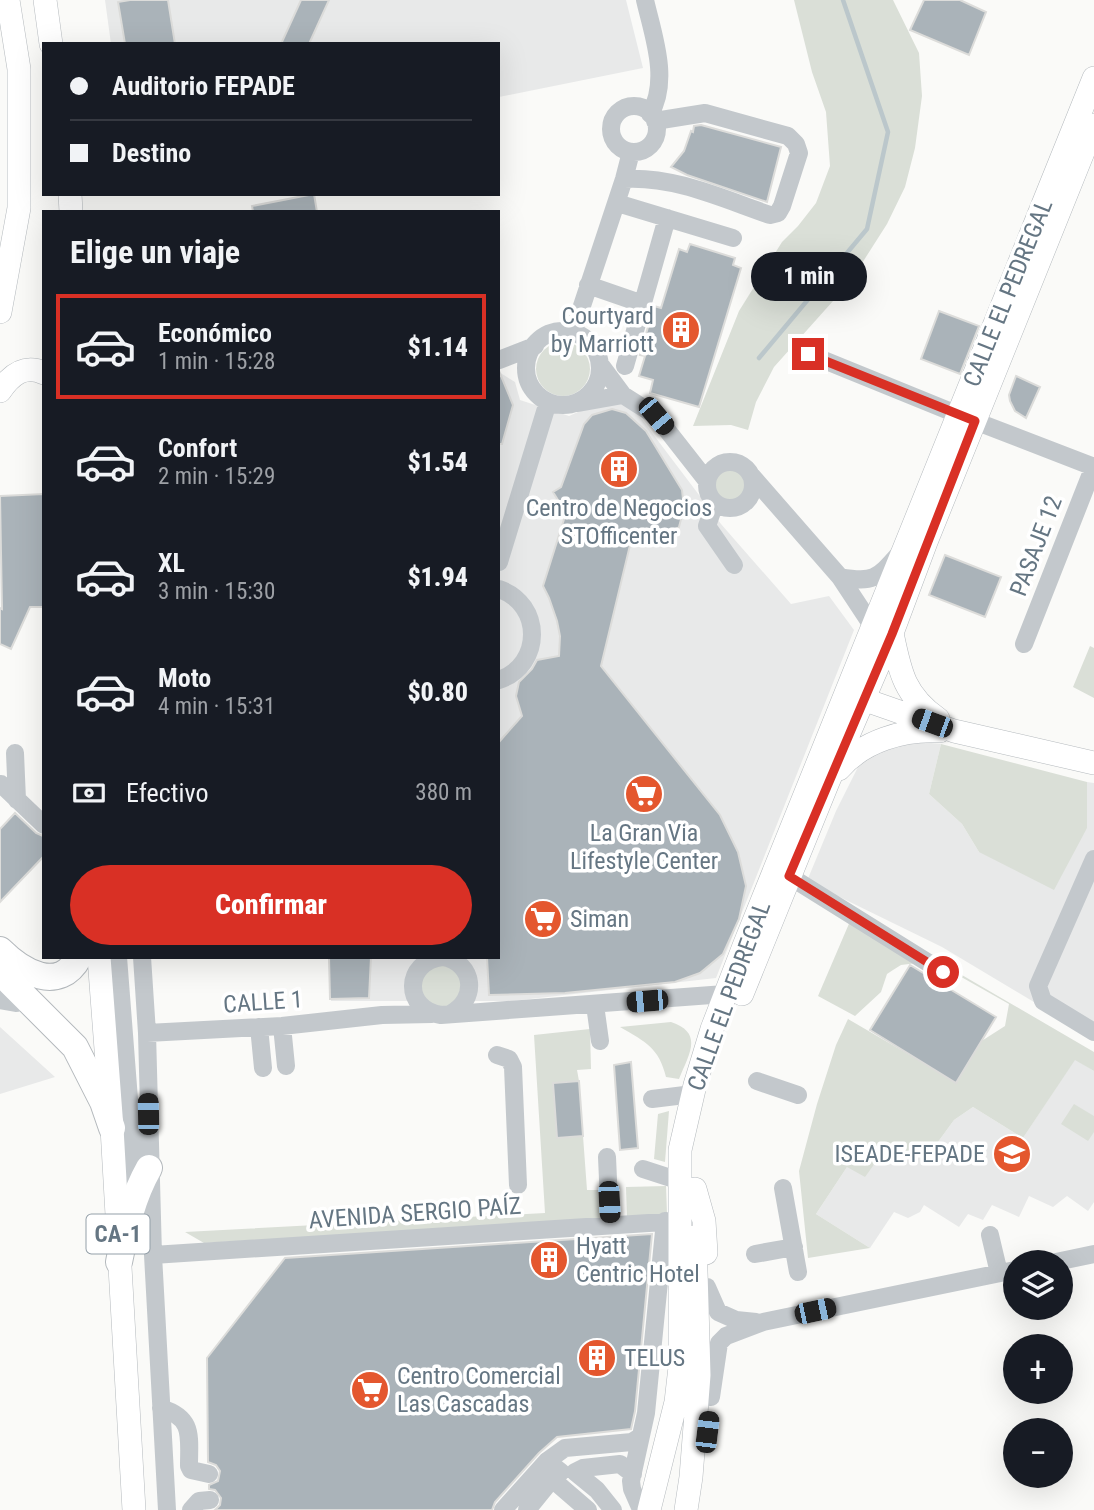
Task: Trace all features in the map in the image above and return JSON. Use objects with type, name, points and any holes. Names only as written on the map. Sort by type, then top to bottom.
[{"type":"highway","points":[[0,950],[21,967],[44,978],[56,977],[66,972],[77,959]]},
{"type":"highway","points":[[0,972],[75,1047],[103,1102],[112,1128]]},
{"type":"highway","points":[[5,997],[85,1070]]},
{"type":"highway","points":[[120,1262],[127,1220],[143,1179]]},
{"type":"main road","points":[[0,312],[19,208],[19,69],[8,0]]},
{"type":"main road","points":[[45,0],[51,42]]},
{"type":"main road","name":"CALLE EL PEDREGAL","points":[[686,1510],[699,1375],[696,1259],[688,1185],[680,1150],[693,1094],[725,994],[883,630],[967,418],[1094,78]]},
{"type":"main road","name":"CALLE EL PEDREGAL","points":[[883,630],[907,543],[967,418],[1093,128]]},
{"type":"main road","points":[[0,391],[19,371],[34,369],[42,372]]},
{"type":"main road","points":[[883,630],[909,692],[922,708],[954,731]]},
{"type":"main road","points":[[855,696],[954,731],[1094,763]]},
{"type":"main road","name":"CALLE EL PEDREGAL","points":[[662,1479],[678,1426],[680,1367],[673,1221],[688,1185],[706,1095],[720,1049],[828,782],[855,696]]},
{"type":"main road","points":[[828,782],[850,756],[870,744],[925,730],[954,731]]},
{"type":"main road","name":"CA-1","points":[[99,959],[112,1128],[134,1510]]},
{"type":"main road","points":[[688,1185],[704,1221],[711,1397],[704,1475],[696,1510]]},
{"type":"main road","points":[[642,1508],[656,1438],[680,1367]]},
{"type":"main road","points":[[642,1508],[662,1479]]},
{"type":"main road","points":[[662,1479],[663,1510]]},
{"type":"street","points":[[624,179],[645,178],[670,182],[771,215],[778,213],[782,206],[799,153],[788,136],[705,113],[653,117],[642,108],[630,107],[620,112],[611,128],[614,141],[620,148],[631,152],[642,151],[651,145],[656,134],[653,117],[658,94],[659,64],[645,0]]},
{"type":"street","points":[[0,37],[19,69]]},
{"type":"street","points":[[573,333],[617,203],[631,152]]},
{"type":"street","points":[[617,203],[733,238]]},
{"type":"street","points":[[625,366],[667,218]]},
{"type":"street","points":[[588,285],[643,304]]},
{"type":"street","points":[[500,361],[562,331],[573,333],[589,342],[600,364],[623,395],[650,412],[707,481]]},
{"type":"street","points":[[530,383],[527,365],[535,346]]},
{"type":"street","points":[[808,354],[1094,467]]},
{"type":"street","points":[[500,362],[530,383],[539,396],[548,402],[562,405],[623,395]]},
{"type":"street","points":[[576,403],[594,388],[599,378],[600,364]]},
{"type":"street","points":[[500,559],[548,402]]},
{"type":"street","points":[[684,451],[707,462],[740,464],[781,508],[883,630]]},
{"type":"street","points":[[721,464],[712,471],[707,481],[708,494],[715,503],[727,509],[781,508]]},
{"type":"street","name":"PASAJE 12","points":[[1024,644],[1094,467]]},
{"type":"street","points":[[738,507],[747,501],[752,493],[750,474]]},
{"type":"street","points":[[715,503],[708,526],[734,565]]},
{"type":"street","points":[[839,577],[862,581],[874,577],[888,566],[907,543]]},
{"type":"street","points":[[500,589],[510,593],[522,604],[530,618],[533,634],[523,664],[511,675],[500,680]]},
{"type":"street","points":[[0,763],[15,753],[17,800]]},
{"type":"street","points":[[1,784],[42,823]]},
{"type":"street","points":[[1094,859],[1038,986],[1044,1000],[1094,1032]]},
{"type":"street","points":[[789,876],[943,972]]},
{"type":"street","points":[[118,959],[153,1255],[167,1510]]},
{"type":"street","points":[[142,959],[147,1033],[143,1179]]},
{"type":"street","points":[[382,1015],[402,1000],[425,962],[441,959]]},
{"type":"street","points":[[412,986],[418,1003],[441,1014],[467,1000],[469,979],[462,966],[448,959]]},
{"type":"street","points":[[470,986],[485,1002],[505,1010]]},
{"type":"street","name":"CALLE 1","points":[[147,1033],[282,1026],[382,1015],[595,1005],[725,994]]},
{"type":"street","points":[[595,1005],[600,1041]]},
{"type":"street","points":[[282,1026],[286,1066]]},
{"type":"street","points":[[259,1027],[263,1068]]},
{"type":"street","points":[[497,1055],[509,1059],[513,1067],[518,1185]]},
{"type":"street","points":[[757,1081],[798,1095]]},
{"type":"street","points":[[652,1099],[693,1094]]},
{"type":"street","points":[[607,1157],[610,1225]]},
{"type":"street","points":[[643,1169],[688,1185]]},
{"type":"street","points":[[783,1188],[798,1272]]},
{"type":"street","points":[[642,1508],[632,1489],[633,1474],[649,1391],[673,1221]]},
{"type":"street","name":"AVENIDA SERGIO PAÍZ","points":[[153,1255],[673,1221]]},
{"type":"street","points":[[990,1235],[1003,1263]]},
{"type":"street","points":[[755,1254],[794,1247]]},
{"type":"street","points":[[1073,1258],[1094,1254]]},
{"type":"street","points":[[711,1397],[719,1343],[726,1336],[763,1322],[1003,1272]]},
{"type":"street","points":[[707,1287],[718,1312],[736,1321],[763,1322]]},
{"type":"street","points":[[161,1408],[176,1413],[190,1431],[191,1470],[209,1474]]},
{"type":"street","points":[[527,1510],[559,1471],[565,1448],[632,1442],[640,1437]]},
{"type":"street","points":[[503,1510],[559,1471],[620,1464],[633,1474]]},
{"type":"street","points":[[559,1471],[588,1510]]},
{"type":"street","points":[[559,1471],[597,1490],[613,1510]]},
{"type":"street","points":[[191,1510],[199,1501],[210,1500]]},
{"type":"shaded area","points":[[105,0],[626,0],[643,68],[500,97],[500,42],[111,42]]},
{"type":"shaded area","points":[[794,0],[893,0],[919,53],[922,96],[915,148],[905,187],[887,224],[850,282],[774,367],[756,402],[748,430],[731,425],[693,426],[739,311],[782,242],[816,203],[830,166],[826,112],[812,72]]},
{"type":"shaded area","points":[[563,342],[582,350],[590,369],[582,388],[563,396],[544,388],[536,369],[544,350]]},
{"type":"shaded area","name":"La Gran Via Lifestyle Center","points":[[500,373],[515,382],[520,400],[569,416],[598,403],[616,402],[634,409],[721,524],[791,604],[829,596],[854,630],[716,978],[512,1001],[331,1001],[328,959],[500,959]]},
{"type":"shaded area","points":[[730,469],[741,474],[746,485],[741,496],[730,501],[719,496],[714,485],[719,474]]},
{"type":"shaded area","points":[[1090,646],[1094,648],[1094,698],[1073,687]]},
{"type":"shaded area","points":[[912,741],[941,744],[929,794],[962,824],[979,852],[1087,828],[1087,782],[1094,783],[1094,1038],[942,947],[807,881],[836,811],[860,763],[870,756]]},
{"type":"shaded area","points":[[941,744],[1087,782],[1087,828],[1054,890],[979,852],[962,824],[929,794]]},
{"type":"shaded area","name":"ISEADE-FEPADE","points":[[854,912],[1094,1052],[1094,1071],[1075,1060],[1023,1138],[973,1107],[954,1120],[927,1157],[912,1147],[901,1158],[889,1158],[883,1152],[865,1177],[847,1167],[816,1214],[870,1248],[808,1258],[799,1171],[836,1045],[848,1019],[956,1082],[980,1042],[1005,1026],[1009,1004],[933,961],[901,965],[887,974],[881,992],[855,1016],[818,996]]},
{"type":"shaded area","points":[[434,966],[448,966],[460,974],[462,995],[446,1009],[425,1002],[421,981]]},
{"type":"shaded area","points":[[671,1022],[688,1032],[691,1038],[690,1053],[679,1079],[666,1077],[655,1052],[620,1027]]},
{"type":"shaded area","points":[[0,1027],[55,1077],[0,1094]]},
{"type":"shaded area","points":[[590,1029],[591,1069],[577,1070],[579,1081],[553,1084],[557,1138],[583,1136],[587,1190],[599,1190],[601,1221],[204,1243],[185,1232],[545,1213],[534,1035]]},
{"type":"shaded area","name":"ISEADE-FEPADE","points":[[1075,1059],[1094,1071],[1094,1202],[1088,1211],[1067,1196],[1053,1207],[1029,1196],[1019,1217],[992,1205],[983,1220],[968,1214],[959,1227],[924,1205],[920,1212],[908,1218],[894,1212],[870,1248],[816,1214],[847,1167],[883,1152],[912,1147],[927,1157],[954,1120],[973,1107],[1023,1138]]},
{"type":"shaded area","points":[[1074,1104],[1094,1116],[1094,1132],[1088,1141],[1061,1124]]},
{"type":"shaded area","points":[[669,1111],[665,1162],[654,1159],[658,1114]]},
{"type":"shaded area","points":[[666,1186],[667,1214],[627,1218],[626,1187]]},
{"type":"building","points":[[168,0],[175,42],[125,42],[118,2]]},
{"type":"building","points":[[301,0],[329,0],[310,42],[282,42]]},
{"type":"building","points":[[924,0],[960,0],[986,12],[969,55],[910,30]]},
{"type":"building","points":[[701,125],[781,147],[767,202],[671,167],[684,151],[694,126]]},
{"type":"building","points":[[314,196],[317,210],[253,210],[252,206]]},
{"type":"building","name":"Courtyard by Marriott","points":[[690,244],[735,258],[733,265],[741,268],[699,407],[650,393],[653,380],[639,376],[645,356],[640,355],[654,306],[661,308],[679,249],[687,252]]},
{"type":"building","points":[[939,311],[979,326],[960,374],[921,359]]},
{"type":"building","points":[[500,373],[513,405],[500,444]]},
{"type":"building","points":[[1016,376],[1040,387],[1026,418],[1015,411],[1010,401],[1009,395]]},
{"type":"building","points":[[612,409],[626,413],[646,431],[682,490],[684,508],[679,527],[663,540],[654,532],[631,541],[601,666],[720,815],[738,852],[746,886],[739,919],[723,954],[700,973],[675,982],[565,993],[489,995],[487,959],[500,959],[500,741],[522,716],[516,696],[519,682],[537,660],[559,656],[560,636],[557,621],[543,586],[566,513],[553,492],[561,487],[584,424],[592,415]]},
{"type":"building","points":[[42,494],[42,607],[30,607],[11,649],[0,644],[0,496]]},
{"type":"building","points":[[945,555],[1001,577],[985,617],[929,595]]},
{"type":"building","points":[[15,813],[42,836],[42,858],[0,902],[0,829]]},
{"type":"building","points":[[329,959],[371,959],[369,998],[330,999]]},
{"type":"building","points":[[910,965],[996,1017],[956,1083],[870,1030]]},
{"type":"building","points":[[631,1062],[638,1148],[620,1150],[614,1065]]},
{"type":"building","points":[[579,1081],[583,1136],[557,1138],[553,1083]]},
{"type":"building","name":"Centro Comercial Las Cascadas","points":[[652,1234],[631,1429],[557,1437],[495,1502],[492,1510],[215,1510],[220,1505],[221,1498],[215,1490],[209,1489],[209,1485],[218,1481],[220,1471],[216,1465],[208,1462],[207,1358],[285,1258]]},
{"type":"waterway","points":[[759,358],[867,229],[888,132],[843,0]]},
{"type":"place","name":"Courtyard by Marriott","points":[[681,330]]},
{"type":"place","name":"Centro de Negocios STOfficenter","points":[[619,469]]},
{"type":"place","name":"La Gran Via Lifestyle Center","points":[[644,794]]},
{"type":"place","name":"Siman","points":[[543,919]]},
{"type":"place","name":"ISEADE-FEPADE","points":[[1012,1154]]},
{"type":"place","name":"Hyatt Centric Hotel","points":[[549,1260]]},
{"type":"place","name":"TELUS","points":[[597,1358]]},
{"type":"place","name":"Centro Comercial Las Cascadas","points":[[370,1390]]},
{"type":"route","points":[[808,354],[975,421],[892,634],[789,876],[943,972]]}]
